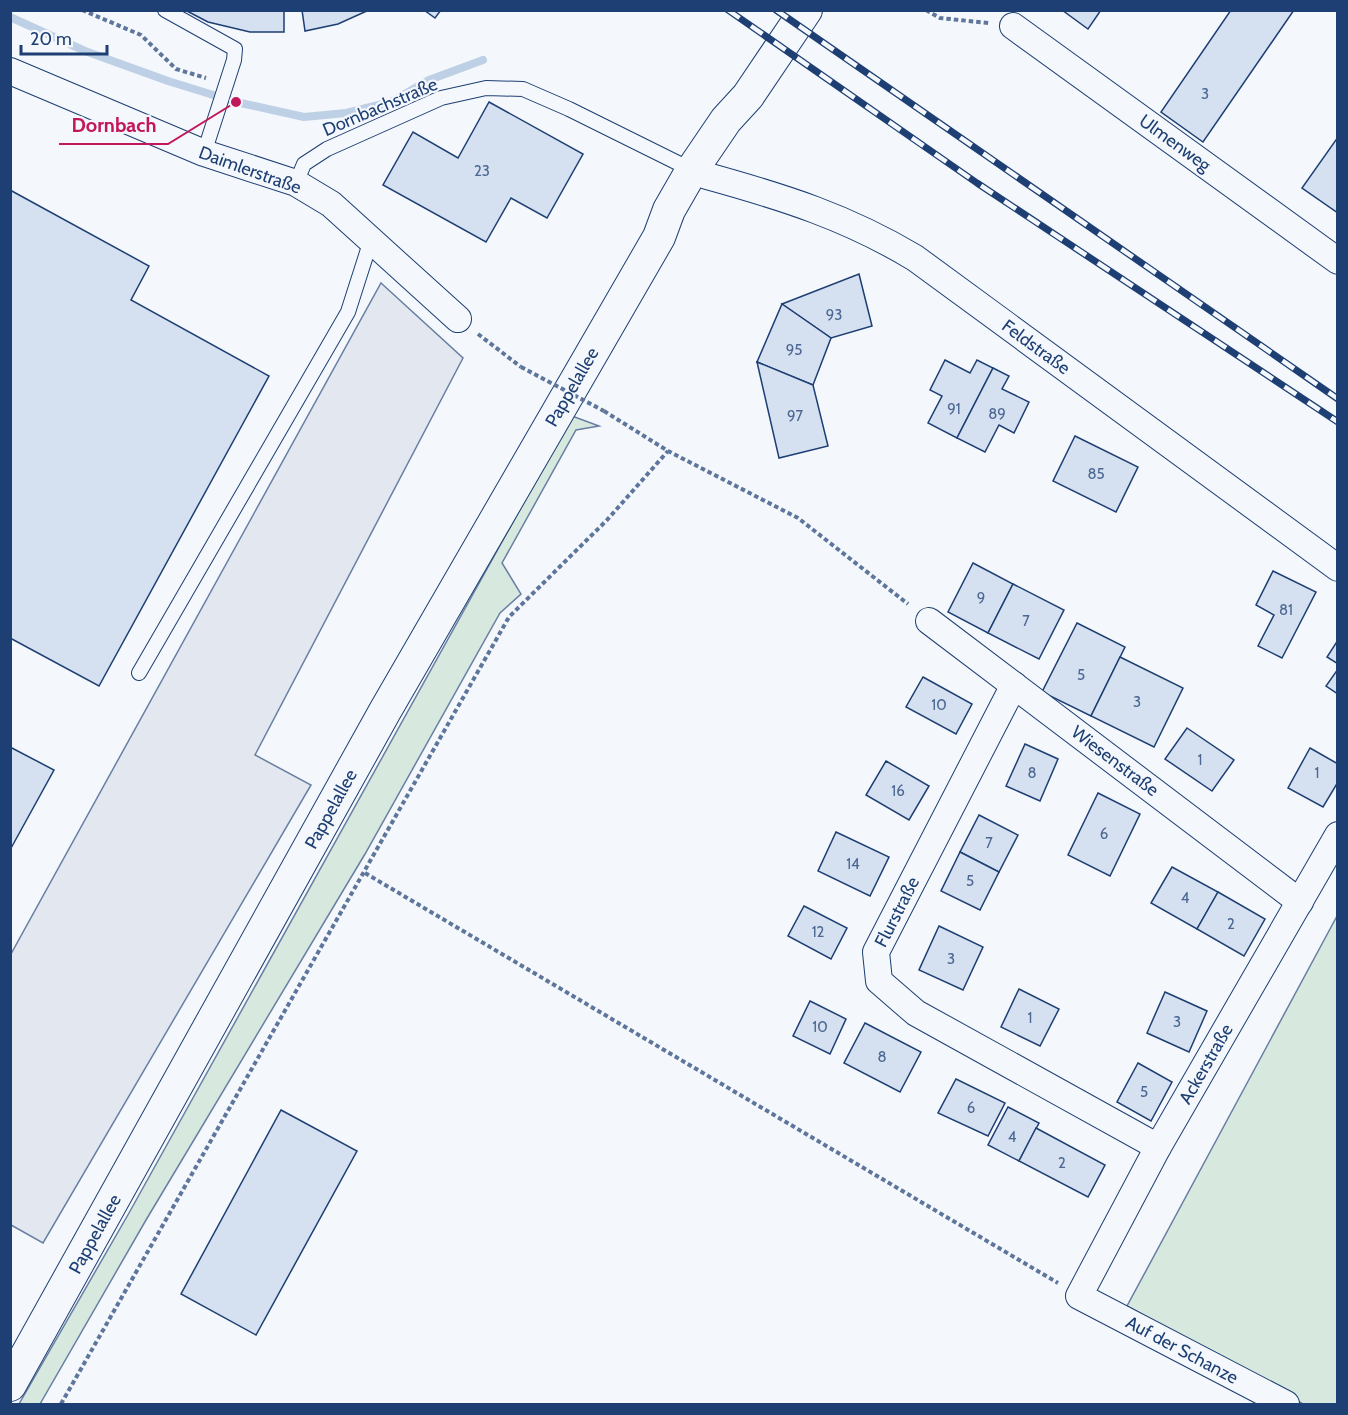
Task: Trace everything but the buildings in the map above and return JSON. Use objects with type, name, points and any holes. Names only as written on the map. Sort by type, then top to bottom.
[{"type":"street","name":"Pappelallee","points":[[10,1386],[385,711],[659,237],[688,205],[700,173],[736,128],[748,96],[806,10]]},
{"type":"street","name":"Ulmenweg","points":[[1013,26],[1338,261]]},
{"type":"street","name":"Daimlerstraße","points":[[10,71],[204,153],[296,183],[331,204],[458,319]]},
{"type":"street","name":"Feldstraße","points":[[700,173],[790,199],[884,240],[915,258],[1338,568]]},
{"type":"street","name":"Wiesenstraße","points":[[929,621],[1300,902]]},
{"type":"street","name":"Flurstraße","points":[[1014,685],[876,952],[879,981],[916,1013],[1158,1147]]},
{"type":"street","name":"Ackerstraße","points":[[1079,1296],[1158,1147],[1338,835]]},
{"type":"street","name":"Auf der Schanze","points":[[1079,1296],[1286,1404]]},
{"type":"lane","points":[[165,10],[235,49],[227,85],[204,153]]},
{"type":"lane","name":"Dornbachstraße","points":[[296,183],[304,164],[327,149],[441,98],[486,88],[523,89],[700,173]]},
{"type":"lane","points":[[139,674],[348,312],[371,240]]},
{"type":"path","points":[[82,10],[141,35],[176,69],[227,85]]},
{"type":"path","points":[[926,10],[940,18],[1013,26]]},
{"type":"path","points":[[458,319],[521,367],[604,411],[668,451],[798,518],[929,621]]},
{"type":"path","points":[[61,1404],[509,617],[607,520],[668,451]]},
{"type":"path","points":[[365,873],[1079,1296]]},
{"type":"shaded area","points":[[381,283],[463,358],[255,755],[311,785],[43,1243],[11,1225],[11,954]]},
{"type":"shaded area","points":[[572,416],[599,426],[576,430],[502,563],[521,594],[500,613],[365,854],[146,1220],[40,1404],[19,1404],[129,1213]]},
{"type":"shaded area","points":[[1337,916],[1337,1404],[1303,1404],[1127,1306]]},
{"type":"waterway","points":[[10,17],[85,51],[168,81],[236,102],[304,117],[346,113],[391,102],[429,80],[483,60]]},
{"type":"railway","points":[[728,10],[977,183],[1338,422]]},
{"type":"railway","points":[[776,10],[1338,399]]},
{"type":"place","name":"Dornbach","points":[[236,102]]}]
